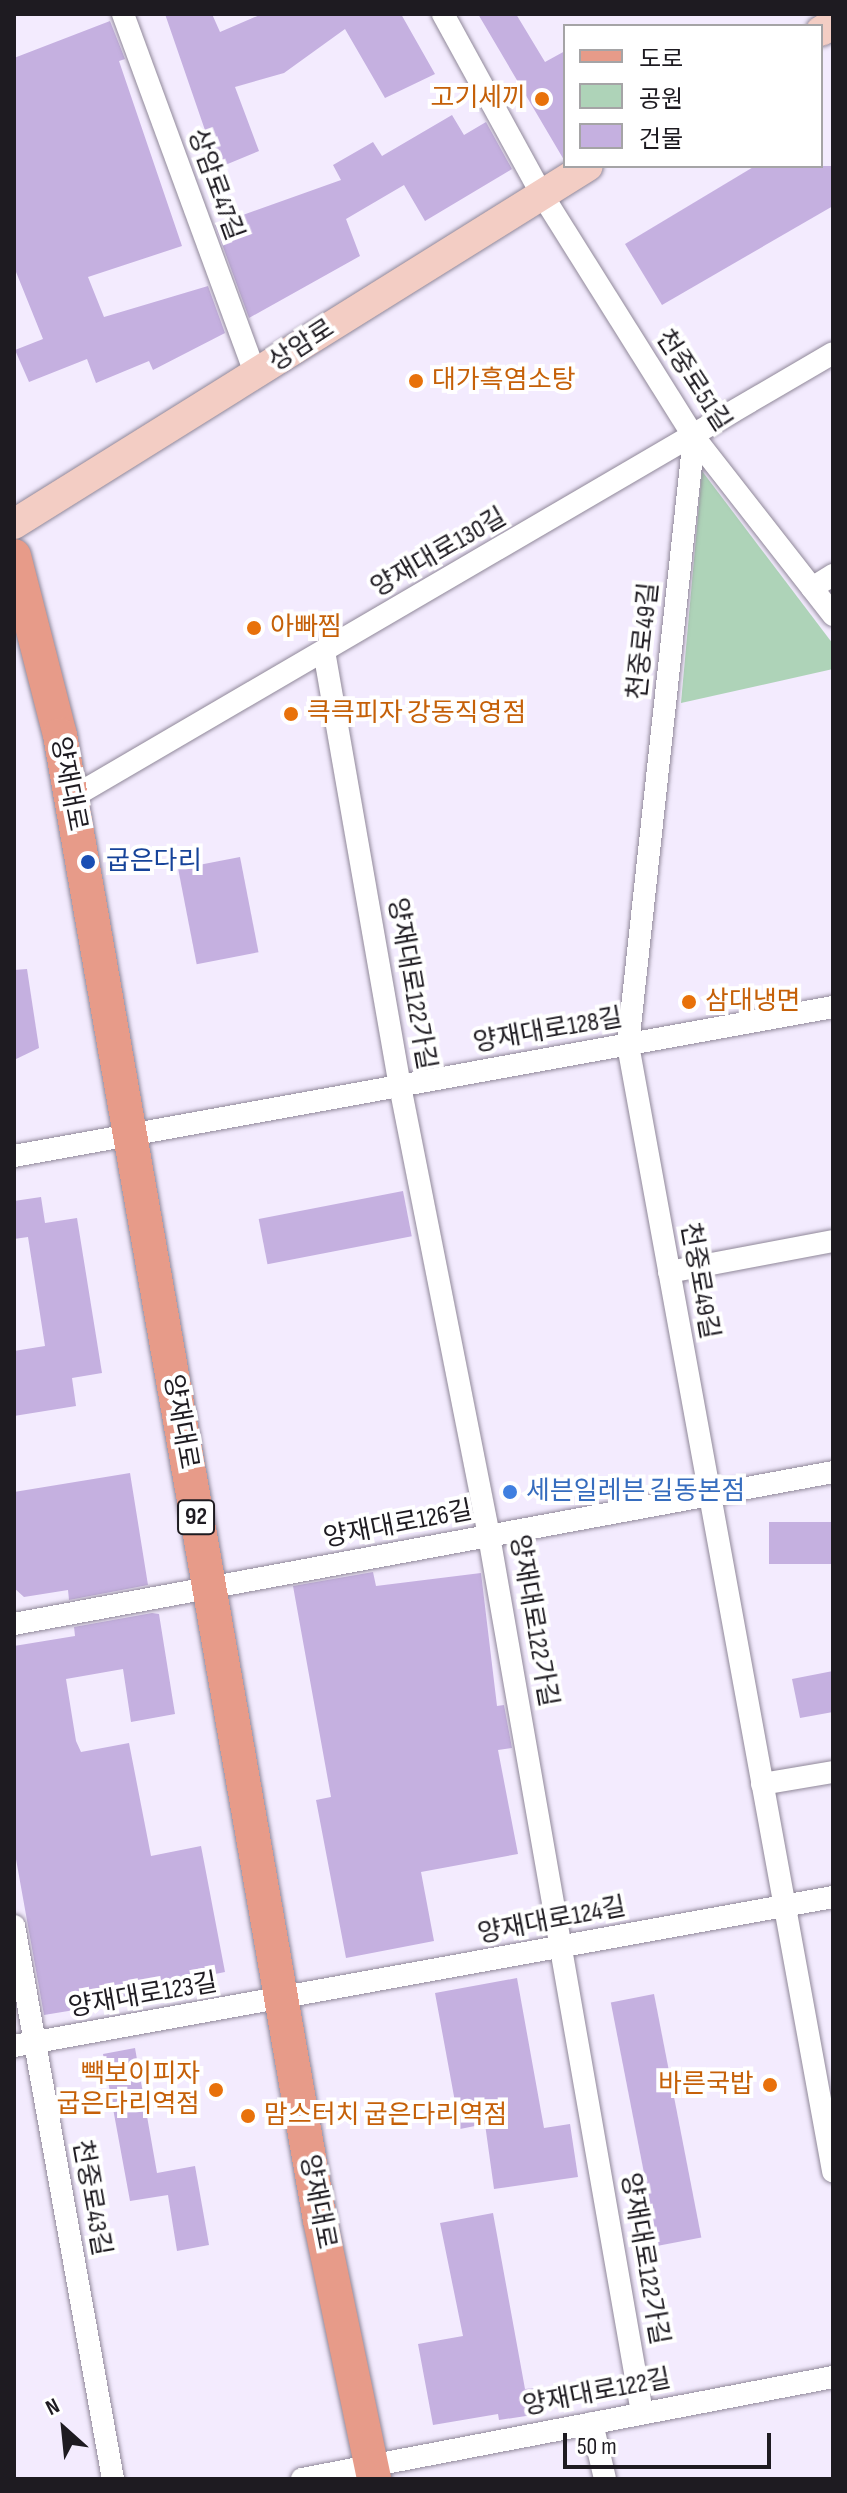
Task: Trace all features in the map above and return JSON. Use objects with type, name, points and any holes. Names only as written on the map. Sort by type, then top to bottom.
[{"type":"main road","name":"양재대로","points":[[14,556],[71,798],[281,2001],[372,2472]]},
{"type":"street","name":"상암로47길","points":[[123,14],[256,376]]},
{"type":"street","name":"천중로51길","points":[[443,14],[541,193],[694,437],[833,615]]},
{"type":"street","name":"상암로","points":[[14,524],[256,376],[585,168]]},
{"type":"street","name":"양재대로130길","points":[[71,798],[694,437],[833,353]]},
{"type":"street","name":"천중로49길","points":[[694,437],[628,1045],[762,1784],[829,2128],[833,2171]]},
{"type":"street","points":[[812,588],[833,575]]},
{"type":"street","name":"양재대로122가길","points":[[324,651],[400,1086],[489,1536],[642,2413]]},
{"type":"street","name":"양재대로128길","points":[[14,1156],[833,1007]]},
{"type":"street","points":[[669,1272],[833,1241]]},
{"type":"street","name":"양재대로126길","points":[[14,1624],[833,1472]]},
{"type":"street","points":[[762,1784],[833,1772]]},
{"type":"street","name":"양재대로124길","points":[[281,2001],[833,1897]]},
{"type":"street","name":"천중로43길","points":[[14,1926],[24,2044],[113,2479]]},
{"type":"street","name":"양재대로123길","points":[[24,2044],[281,2001]]},
{"type":"street","name":"양재대로122길","points":[[302,2479],[372,2472],[592,2423],[833,2377]]},
{"type":"street","points":[[592,2423],[605,2479]]},
{"type":"green space","points":[[702,471],[833,644],[833,669],[681,703]]},
{"type":"building","points":[[165,14],[212,14],[220,32],[262,14],[401,14],[435,74],[385,98],[345,29],[284,73],[235,87],[259,151],[218,168]]},
{"type":"building","points":[[478,14],[516,14],[545,62],[563,52],[563,158]]},
{"type":"building","points":[[110,21],[125,59],[119,61],[182,246],[88,277],[104,317],[208,286],[225,333],[153,370],[149,361],[96,383],[87,359],[29,382],[15,350],[43,339],[14,267],[14,58]]},
{"type":"building","points":[[452,115],[464,135],[486,122],[512,169],[425,221],[404,185],[346,219],[360,256],[249,318],[215,225],[341,180],[333,165],[373,142],[382,156]]},
{"type":"building","points":[[833,166],[833,206],[662,305],[625,244],[752,168]]},
{"type":"building","points":[[240,857],[259,952],[197,964],[178,869]]},
{"type":"building","points":[[27,969],[39,1048],[14,1060],[14,970]]},
{"type":"building","points":[[403,1191],[412,1236],[267,1264],[259,1219]]},
{"type":"building","points":[[41,1197],[45,1223],[77,1218],[102,1373],[72,1378],[76,1406],[14,1416],[14,1351],[45,1346],[28,1237],[14,1239],[14,1201]]},
{"type":"building","points":[[130,1473],[148,1585],[69,1600],[68,1590],[24,1597],[14,1588],[14,1492]]},
{"type":"building","points":[[769,1522],[833,1522],[833,1564],[769,1564]]},
{"type":"building","points":[[373,1572],[376,1586],[481,1573],[497,1706],[504,1705],[512,1748],[498,1750],[518,1854],[421,1872],[434,1941],[346,1958],[316,1800],[331,1797],[293,1586]]},
{"type":"building","points":[[159,1614],[175,1714],[131,1722],[123,1669],[66,1679],[76,1741],[81,1752],[129,1743],[151,1856],[201,1846],[225,1972],[128,1992],[129,2001],[44,2015],[14,1848],[14,1646],[75,1636],[74,1627]]},
{"type":"building","points":[[833,1671],[833,1712],[800,1718],[792,1679]]},
{"type":"building","points":[[517,1978],[544,2128],[570,2124],[578,2177],[494,2189],[485,2124],[460,2129],[435,1993]]},
{"type":"building","points":[[654,1994],[701,2237],[658,2246],[611,2002]]},
{"type":"building","points":[[135,2048],[157,2173],[195,2166],[209,2245],[177,2251],[168,2195],[130,2201],[103,2054]]},
{"type":"building","points":[[493,2213],[525,2389],[535,2388],[539,2414],[499,2420],[498,2414],[433,2425],[418,2344],[463,2336],[440,2223]]},
{"type":"place","name":"고기세끼","points":[[542,99]]},
{"type":"place","name":"대가흑염소탕","points":[[416,381]]},
{"type":"place","name":"아빠찜","points":[[254,628]]},
{"type":"place","name":"큭큭피자 강동직영점","points":[[291,714]]},
{"type":"place","name":"굽은다리","points":[[88,862]]},
{"type":"place","name":"삼대냉면","points":[[689,1002]]},
{"type":"place","name":"세븐일레븐 길동본점","points":[[510,1492]]},
{"type":"place","name":"바른국밥","points":[[770,2085]]},
{"type":"place","name":"빽보이피자 굽은다리역점","points":[[216,2090]]},
{"type":"place","name":"맘스터치 굽은다리역점","points":[[248,2116]]}]
